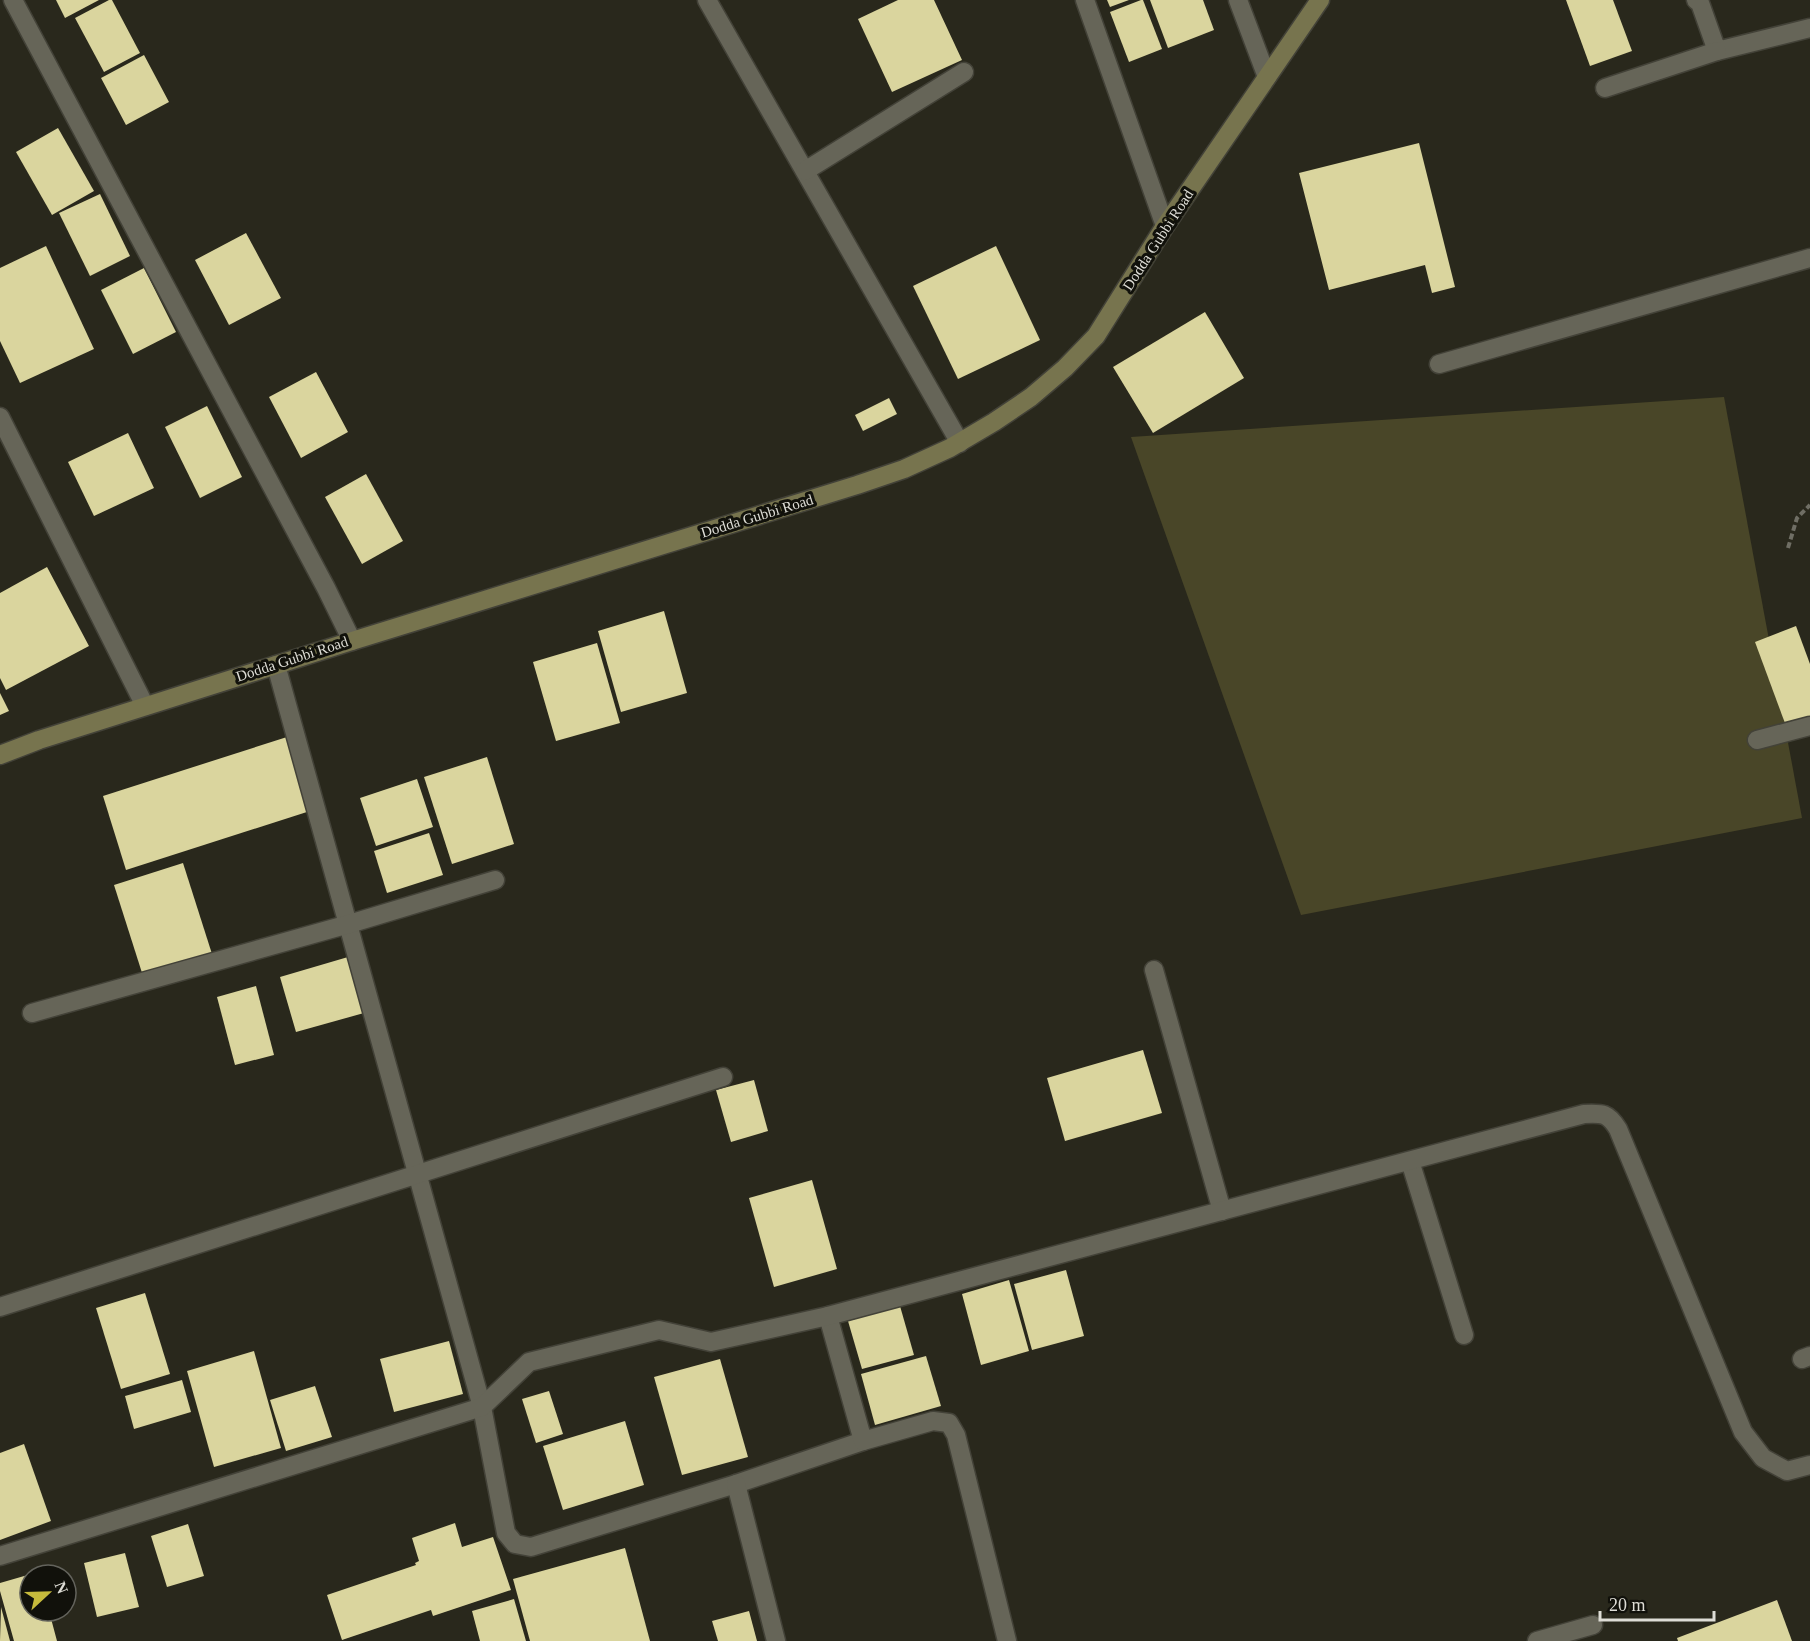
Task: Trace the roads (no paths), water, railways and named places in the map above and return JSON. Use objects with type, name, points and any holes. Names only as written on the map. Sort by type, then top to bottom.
[{"type":"main road","name":"Dodda Gubbi Road","points":[[0,755],[39,740],[276,664],[856,485],[904,469],[960,443],[1031,397],[1065,368],[1096,336],[1165,226],[1320,0]]},
{"type":"street","points":[[13,0],[352,641]]},
{"type":"street","points":[[707,0],[960,443]]},
{"type":"street","points":[[1085,0],[1165,226]]},
{"type":"street","points":[[1238,0],[1267,77]]},
{"type":"street","points":[[1696,0],[1700,3],[1717,51]]},
{"type":"street","points":[[1605,88],[1717,51],[1810,28]]},
{"type":"street","points":[[805,171],[964,72]]},
{"type":"street","points":[[1439,364],[1810,258]]},
{"type":"street","points":[[0,417],[145,706]]},
{"type":"street","points":[[276,664],[482,1407],[506,1533],[515,1544],[531,1547],[933,1421],[949,1423],[956,1435],[1007,1641]]},
{"type":"street","points":[[1757,740],[1810,726]]},
{"type":"street","points":[[32,1013],[349,924],[495,880]]},
{"type":"street","points":[[1155,970],[1222,1211]]},
{"type":"street","points":[[0,1306],[723,1077]]},
{"type":"street","points":[[0,1556],[482,1407],[529,1362],[659,1330],[711,1342],[828,1316],[1584,1114],[1601,1113],[1612,1119],[1618,1129],[1743,1432],[1763,1458],[1787,1471],[1810,1465]]},
{"type":"street","points":[[1410,1161],[1464,1335]]},
{"type":"street","points":[[828,1316],[863,1442]]},
{"type":"street","points":[[736,1484],[776,1641]]},
{"type":"street","points":[[1537,1641],[1593,1625]]}]
